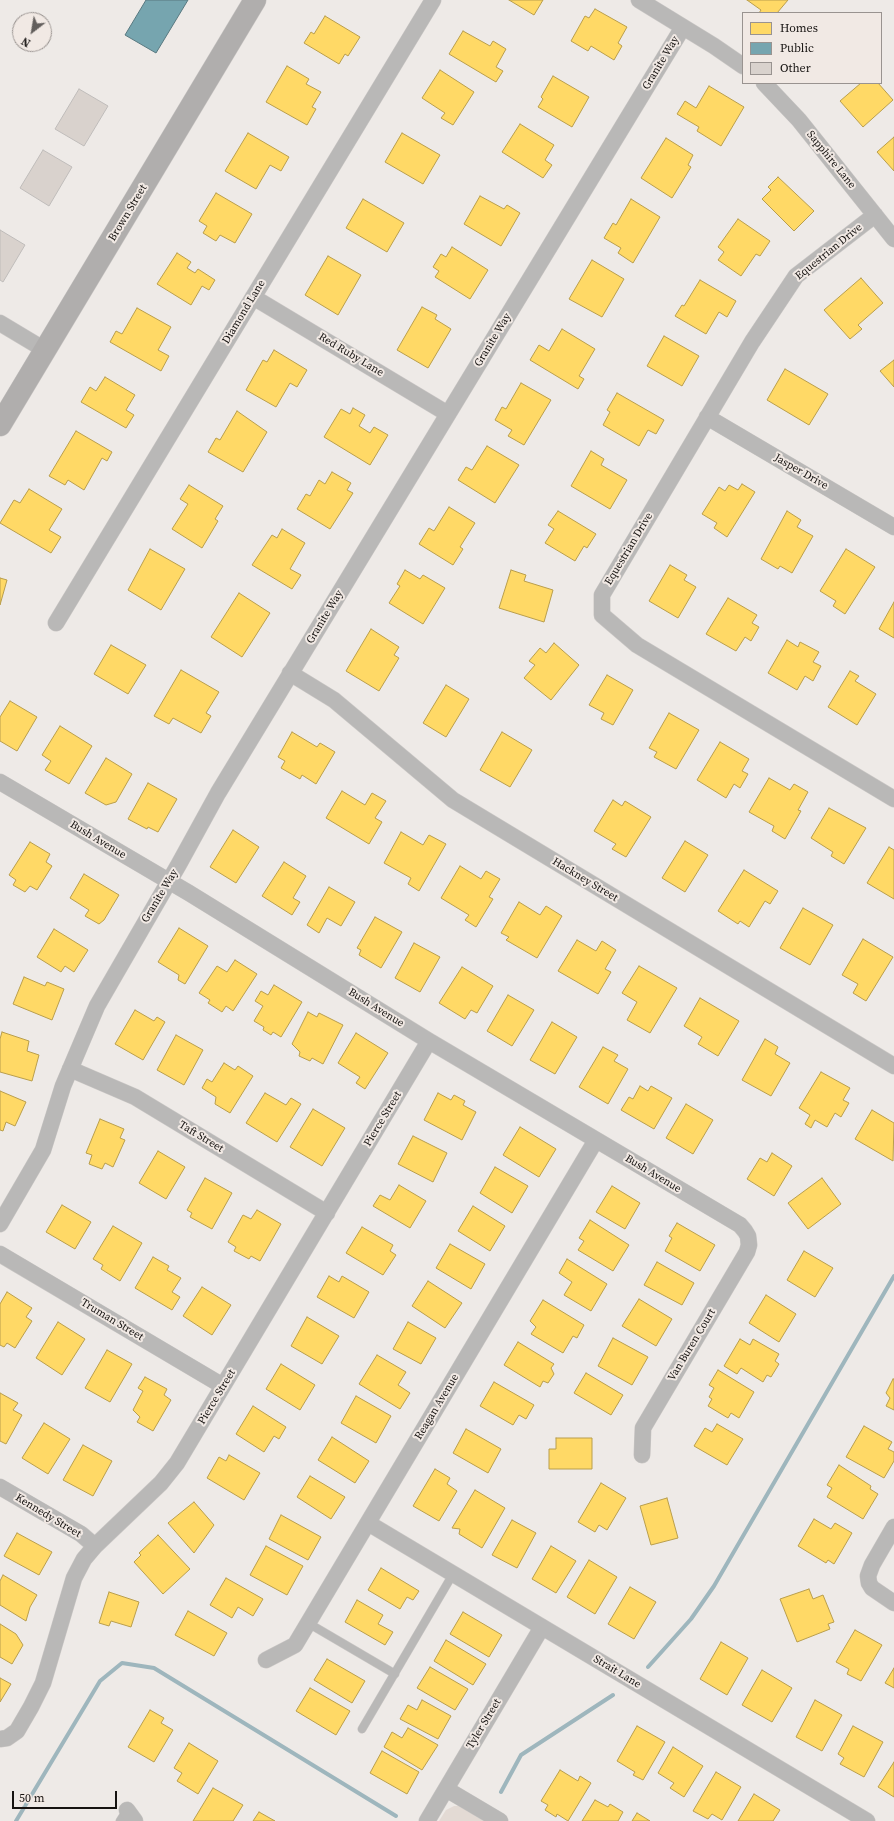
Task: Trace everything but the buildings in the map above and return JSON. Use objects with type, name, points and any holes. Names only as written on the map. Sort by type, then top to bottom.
[{"type":"main road","name":"Brown Street","points":[[0,425],[255,0]]},
{"type":"street","name":"Diamond Lane","points":[[56,623],[433,0]]},
{"type":"street","points":[[639,0],[742,65]]},
{"type":"street","name":"Granite Way","points":[[0,1224],[43,1150],[63,1086],[97,1006],[218,793],[683,27]]},
{"type":"street","name":"Sapphire Lane","points":[[765,84],[799,120],[894,239]]},
{"type":"street","name":"Equestrian Drive","points":[[875,216],[796,276],[752,342],[602,595],[602,615],[637,645],[894,799]]},
{"type":"street","name":"Red Ruby Lane","points":[[254,297],[448,414]]},
{"type":"street","points":[[0,322],[45,350]]},
{"type":"street","name":"Jasper Drive","points":[[707,417],[894,526]]},
{"type":"street","name":"Hackney Street","points":[[290,673],[334,700],[453,800],[894,1066]]},
{"type":"street","name":"Bush Avenue","points":[[0,782],[169,881],[429,1041],[740,1225],[748,1236]]},
{"type":"street","name":"Pierce Street","points":[[0,1739],[7,1738],[16,1731],[31,1707],[43,1683],[74,1578],[84,1559],[95,1546],[161,1483],[177,1463],[429,1041]]},
{"type":"street","name":"Taft Street","points":[[70,1069],[135,1097],[326,1213]]},
{"type":"street","name":"Reagan Avenue","points":[[266,1660],[295,1645],[596,1140]]},
{"type":"street","name":"Van Buren Court","points":[[642,1455],[643,1428],[747,1252],[749,1245],[748,1236]]},
{"type":"street","name":"Truman Street","points":[[0,1254],[224,1386]]},
{"type":"street","name":"Kennedy Street","points":[[0,1487],[81,1534],[95,1546]]},
{"type":"street","name":"Strait Lane","points":[[368,1523],[867,1821]]},
{"type":"street","points":[[894,1527],[869,1570],[869,1583],[876,1592],[894,1603]]},
{"type":"street","name":"Tyler Street","points":[[427,1821],[542,1627]]},
{"type":"street","points":[[446,1789],[500,1821]]},
{"type":"lane","points":[[362,1729],[453,1574]]},
{"type":"lane","points":[[308,1623],[395,1674]]},
{"type":"shaded area","points":[[454,1806],[459,1806],[484,1821],[439,1821],[446,1810]]},
{"type":"waterway","points":[[648,1667],[691,1619],[714,1586],[894,1276]]},
{"type":"waterway","points":[[16,1821],[100,1681],[122,1663],[154,1668],[396,1816]]},
{"type":"waterway","points":[[501,1792],[521,1755],[613,1695]]}]
